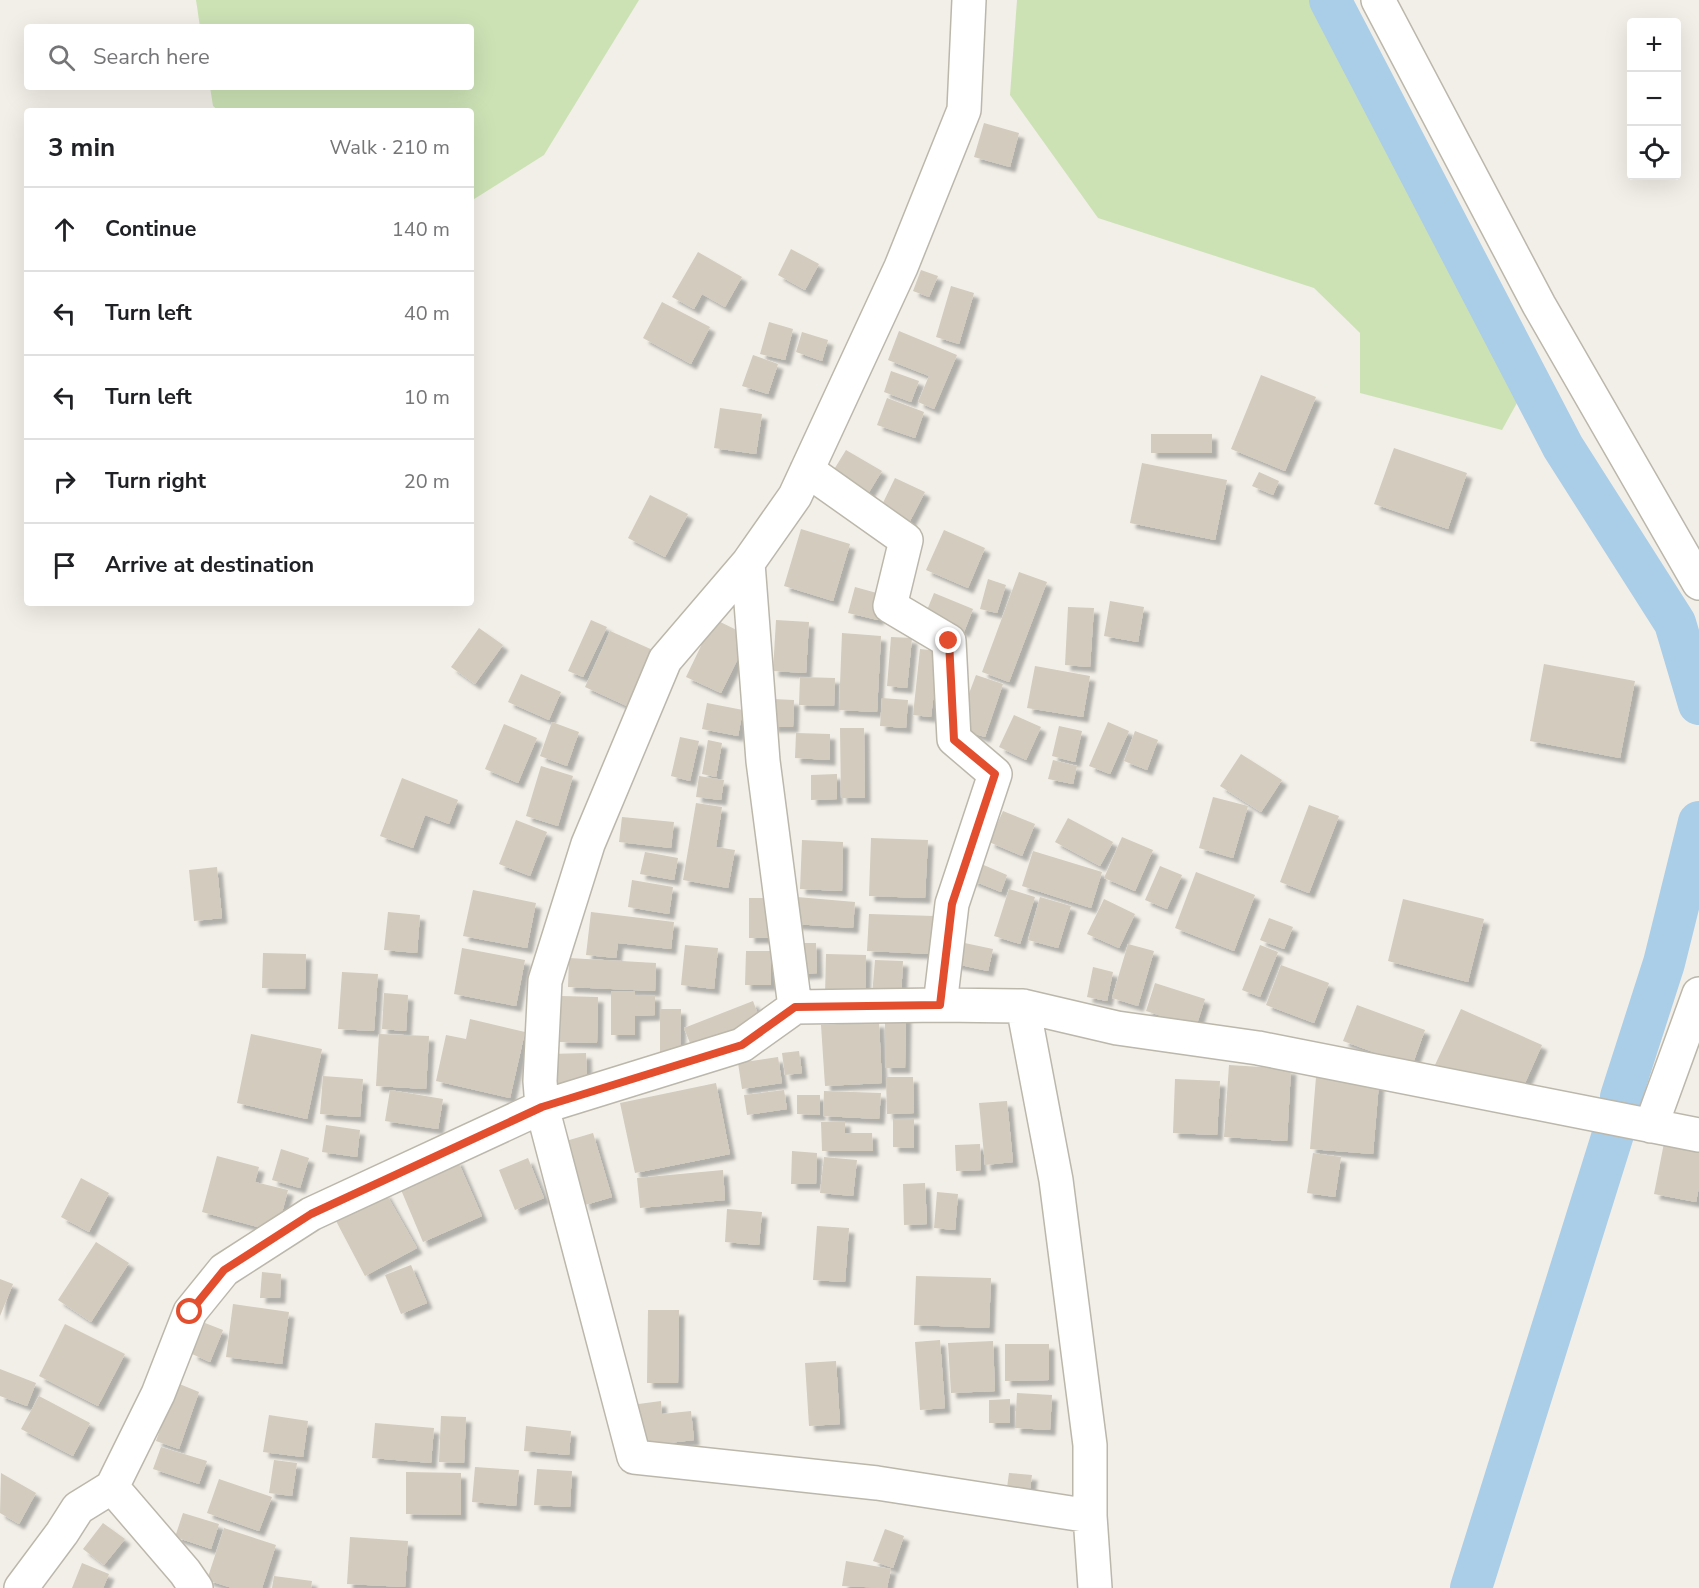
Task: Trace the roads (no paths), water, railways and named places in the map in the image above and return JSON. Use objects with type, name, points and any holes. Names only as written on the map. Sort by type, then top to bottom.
[{"type":"street","points":[[969,0],[964,110],[901,267],[795,496],[748,562],[665,660],[588,844],[545,981],[540,1081],[542,1107],[634,1457],[877,1483],[1090,1516]]},
{"type":"street","points":[[1378,0],[1539,305],[1699,583]]},
{"type":"street","points":[[807,470],[906,540],[890,606],[949,641],[954,740],[995,774],[952,904],[940,1005]]},
{"type":"street","points":[[748,562],[763,761],[795,1007]]},
{"type":"street","points":[[1651,1126],[1699,994]]},
{"type":"street","points":[[1023,1006],[1058,1191],[1090,1445],[1090,1516],[1095,1588]]},
{"type":"street","points":[[21,1588],[78,1508],[112,1487],[158,1394],[190,1312],[224,1270],[311,1214],[542,1107],[742,1045],[795,1007],[1023,1006],[1117,1028],[1258,1048],[1699,1135]]},
{"type":"street","points":[[112,1487],[196,1588]]},
{"type":"waterway","points":[[1330,0],[1563,447],[1675,623],[1699,704]]},
{"type":"waterway","points":[[1621,1097],[1664,963],[1699,822]]},
{"type":"waterway","points":[[1471,1588],[1614,1131]]}]
